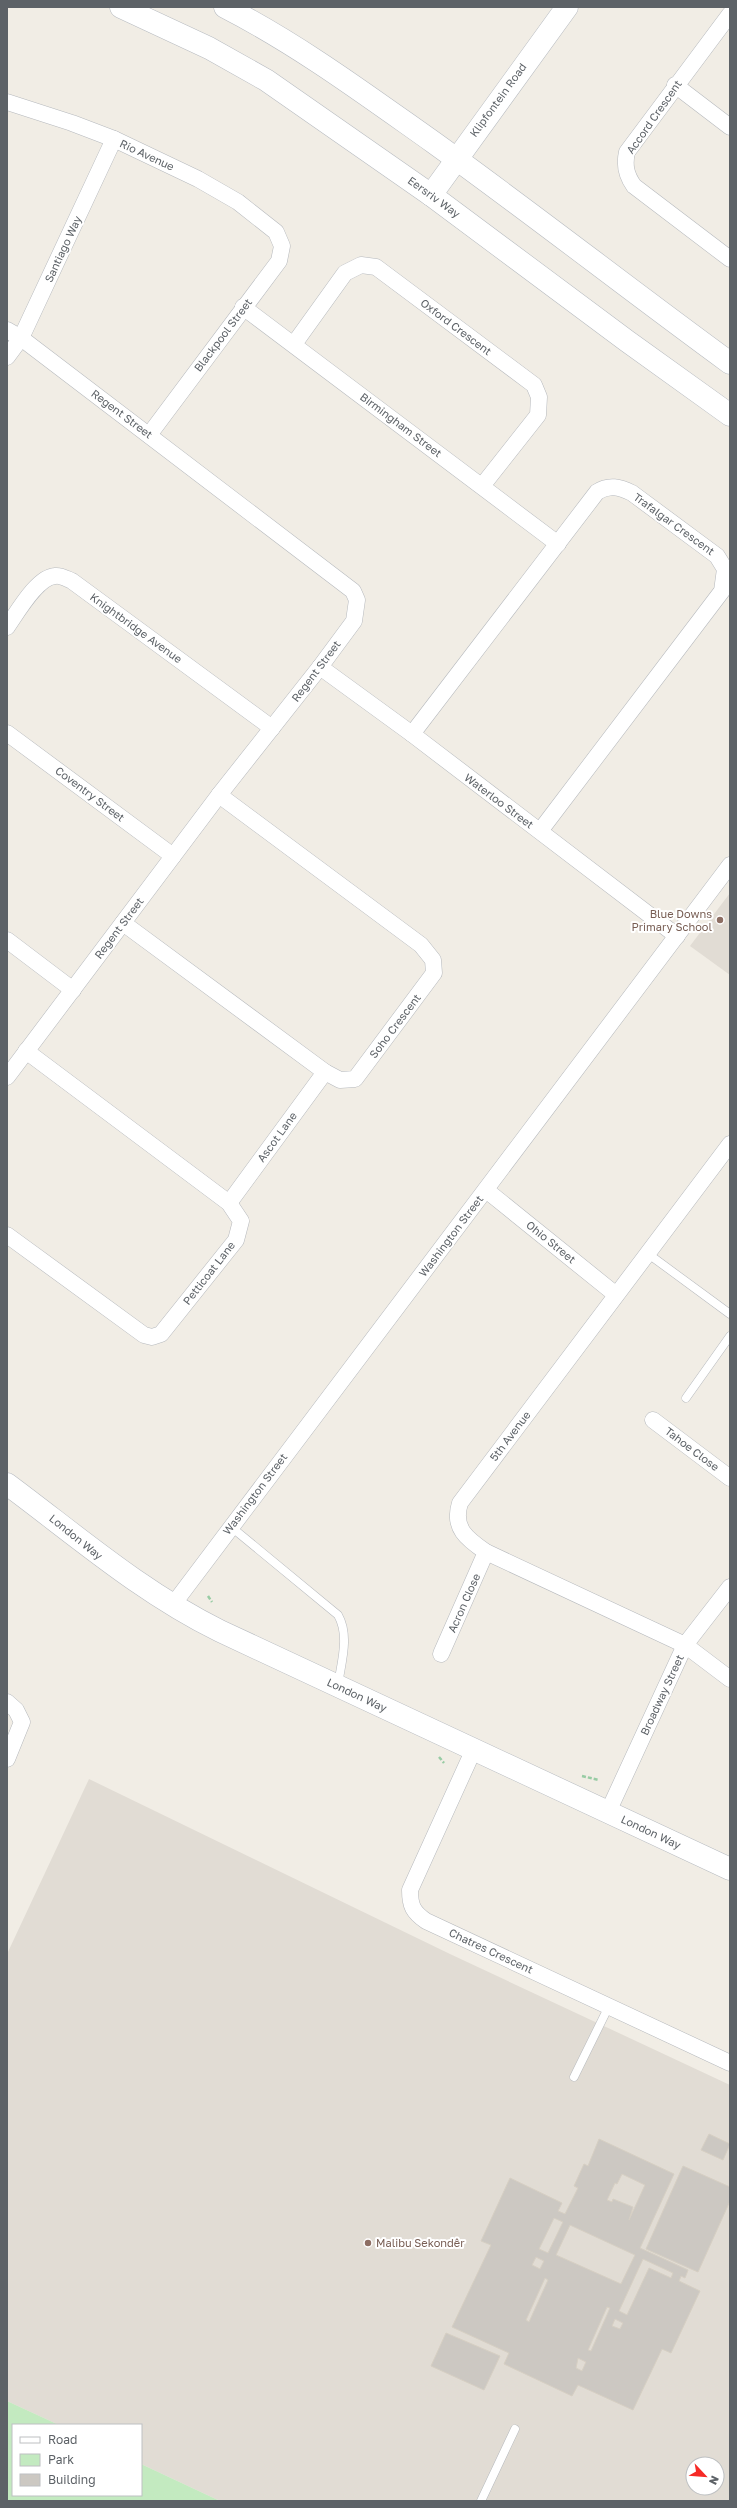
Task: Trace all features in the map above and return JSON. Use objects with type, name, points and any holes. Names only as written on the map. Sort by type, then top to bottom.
[{"type":"main road","name":"Eersriv Way","points":[[121,7],[209,48],[266,80],[431,195],[627,341],[730,415]]},
{"type":"main road","points":[[225,7],[272,31],[354,85],[730,363]]},
{"type":"main road","name":"Klipfontein Road","points":[[431,195],[455,159],[567,7]]},
{"type":"main road","name":"London Way","points":[[7,1484],[102,1558],[172,1606],[338,1686],[730,1868]]},
{"type":"street","name":"Accord Crescent","points":[[730,14],[675,85],[627,152],[626,170],[634,186],[730,259]]},
{"type":"street","points":[[675,85],[730,127]]},
{"type":"street","name":"Rio Avenue","points":[[7,102],[72,122],[114,139],[198,179],[238,202],[276,232]]},
{"type":"street","name":"Santiago Way","points":[[7,357],[21,338],[114,139]]},
{"type":"street","name":"Blackpool Street","points":[[149,435],[243,307],[279,261],[282,246],[276,232]]},
{"type":"street","name":"Oxford Crescent","points":[[294,344],[345,273],[361,265],[376,267],[534,385],[539,397],[538,415],[482,486]]},
{"type":"street","name":"Birmingham Street","points":[[243,307],[558,544]]},
{"type":"street","name":"Regent Street","points":[[7,330],[21,338],[352,591],[357,600],[354,621],[320,668],[219,795],[7,1077]]},
{"type":"street","name":"Trafalgar Crescent","points":[[412,734],[597,492],[609,487],[617,487],[632,493],[717,556],[725,569],[726,577],[722,592],[540,832]]},
{"type":"street","name":"Knightbridge Avenue","points":[[7,627],[36,587],[46,579],[54,576],[62,577],[79,586],[272,728]]},
{"type":"street","name":"Waterloo Street","points":[[320,668],[412,734],[677,936]]},
{"type":"street","name":"Coventry Street","points":[[7,733],[173,856]]},
{"type":"street","name":"Soho Crescent","points":[[123,923],[325,1072],[340,1080],[355,1079],[434,973],[433,960],[421,945],[219,795]]},
{"type":"street","name":"Washington Street","points":[[172,1606],[230,1526],[486,1190],[730,865]]},
{"type":"street","points":[[7,940],[73,990]]},
{"type":"street","name":"Petticoat Lane","points":[[7,1235],[144,1335],[152,1337],[161,1334],[236,1240],[241,1221],[229,1203],[26,1051]]},
{"type":"street","name":"Ascot Lane","points":[[229,1203],[325,1072]]},
{"type":"street","name":"5th Avenue","points":[[730,1144],[615,1294],[460,1503],[456,1514],[462,1531],[470,1541],[486,1552],[685,1645],[730,1679]]},
{"type":"street","name":"Ohio Street","points":[[486,1190],[615,1294]]},
{"type":"street","name":"Tahoe Close","points":[[653,1420],[730,1478]]},
{"type":"street","name":"Acron Close","points":[[441,1654],[486,1552]]},
{"type":"street","name":"Broadway Street","points":[[608,1812],[685,1645],[730,1587]]},
{"type":"street","points":[[7,1702],[20,1716],[22,1726],[7,1759]]},
{"type":"street","name":"Chatres Crescent","points":[[474,1749],[410,1890],[411,1908],[426,1921],[730,2063]]},
{"type":"lane","points":[[647,1253],[689,1281],[730,1314]]},
{"type":"lane","points":[[686,1398],[730,1336]]},
{"type":"lane","points":[[230,1526],[338,1615],[344,1629],[338,1686]]},
{"type":"lane","points":[[574,2077],[609,2006]]},
{"type":"lane","points":[[481,2501],[516,2429]]},
{"type":"shaded area","name":"Blue Downs Primary School","points":[[730,893],[730,975],[690,946]]},
{"type":"shaded area","name":"Malibu Sekondêr","points":[[89,1779],[450,1954],[730,2085],[730,2501],[220,2501],[142,2464],[142,2424],[57,2424],[7,2401],[7,1954]]},
{"type":"green space","points":[[7,2401],[57,2424],[12,2424],[12,2496],[142,2496],[142,2464],[220,2501],[7,2501]]},
{"type":"building","points":[[709,2134],[730,2144],[723,2160],[701,2150]]},
{"type":"building","points":[[599,2139],[674,2174],[640,2248],[688,2270],[685,2278],[681,2276],[679,2281],[700,2291],[671,2353],[662,2349],[633,2410],[578,2385],[572,2396],[504,2364],[509,2353],[452,2327],[491,2245],[481,2241],[510,2178],[562,2203],[558,2211],[565,2214],[578,2188],[574,2186],[584,2164],[588,2166]],"holes":[[[622,2174],[645,2185],[629,2220],[633,2207],[613,2199],[612,2202],[607,2200],[615,2183],[617,2184]],[[554,2218],[563,2222],[548,2253],[539,2249]],[[570,2225],[635,2255],[621,2284],[556,2255]],[[536,2257],[544,2261],[540,2269],[532,2265]],[[643,2259],[673,2273],[671,2278],[649,2268],[627,2315],[619,2311]],[[545,2278],[548,2280],[529,2322],[526,2320]],[[607,2307],[610,2308],[591,2351],[588,2350]],[[615,2319],[623,2323],[620,2329],[612,2326]],[[578,2358],[586,2362],[582,2371],[576,2368]]]},
{"type":"building","points":[[683,2166],[730,2187],[730,2201],[698,2272],[646,2249]]},
{"type":"building","points":[[446,2333],[500,2356],[484,2390],[431,2366]]},
{"type":"place","name":"Blue Downs Primary School","points":[[720,920]]},
{"type":"place","name":"Malibu Sekondêr","points":[[368,2243]]}]
